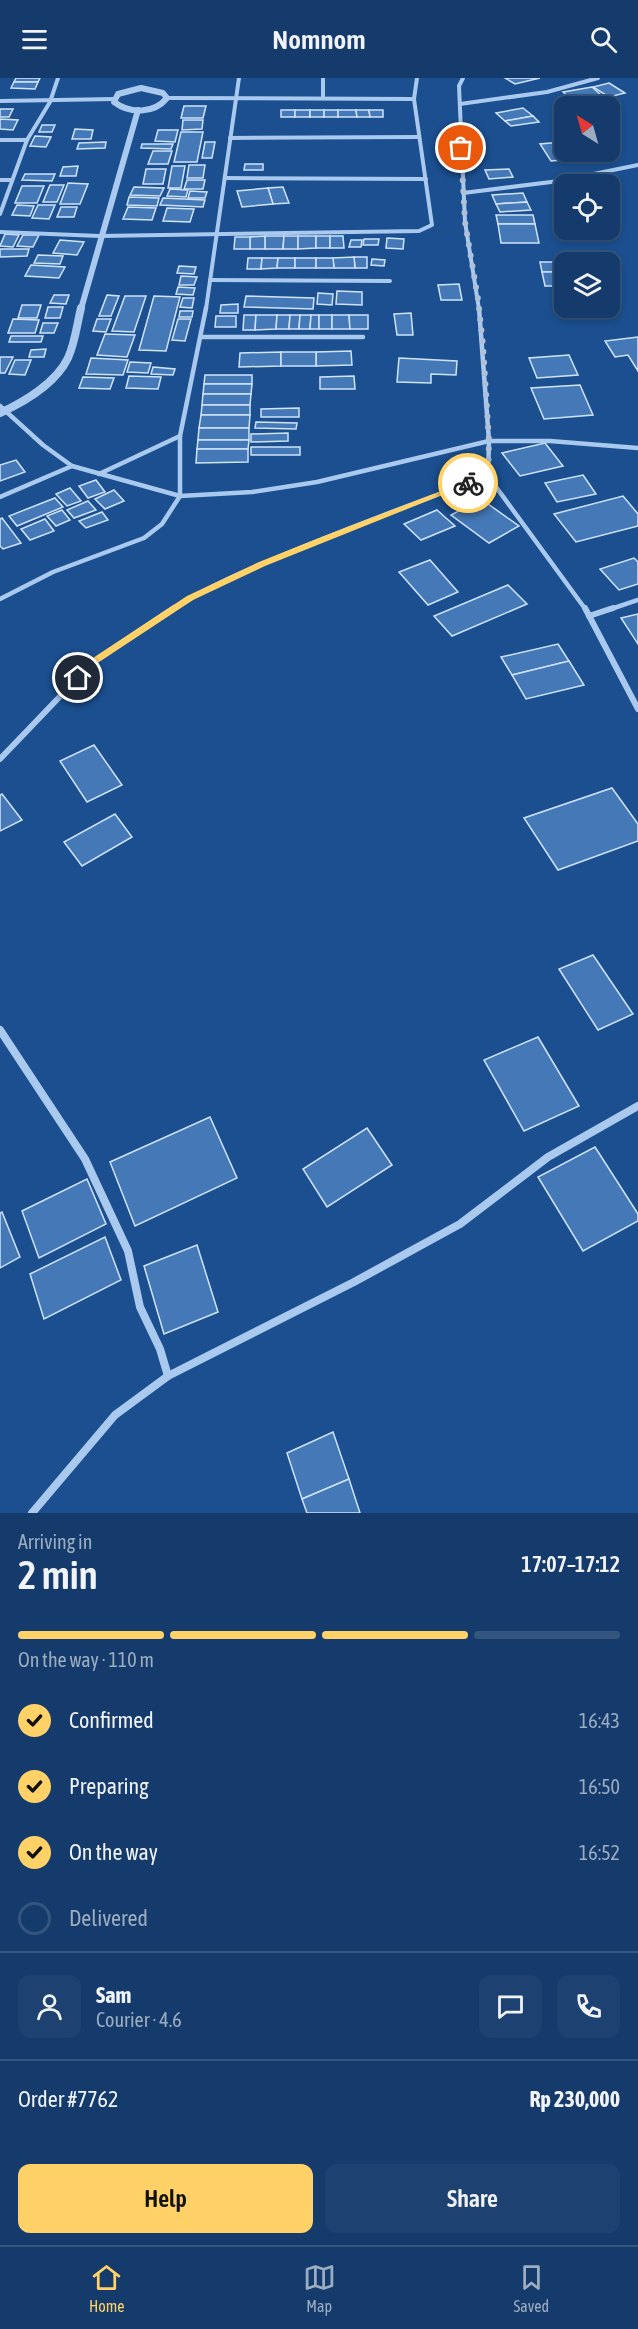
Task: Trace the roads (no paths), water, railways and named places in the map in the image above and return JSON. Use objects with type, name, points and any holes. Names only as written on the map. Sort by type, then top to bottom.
[{"type":"street","points":[[0,214],[27,140],[50,102],[58,78]]},
{"type":"street","points":[[141,88],[144,78]]},
{"type":"street","points":[[0,599],[53,572],[144,538],[162,524],[180,495],[180,436],[202,338],[239,78]]},
{"type":"street","points":[[322,98],[323,78]]},
{"type":"street","points":[[0,232],[100,236],[419,231],[432,225],[414,99],[417,78]]},
{"type":"street","points":[[463,78],[459,86],[463,193],[465,222],[478,299],[489,441],[488,476],[580,600],[638,710]]},
{"type":"street","points":[[460,104],[547,92],[598,78]]},
{"type":"street","points":[[0,101],[50,102],[114,99],[123,91],[141,88],[159,90],[167,98]]},
{"type":"street","points":[[114,99],[120,107],[138,110],[158,106],[167,98],[414,99]]},
{"type":"street","points":[[138,110],[100,236],[68,358],[56,375],[39,391],[2,410],[72,466],[180,495],[252,492],[317,482],[489,441],[550,441],[638,448]]},
{"type":"street","points":[[230,138],[419,137]]},
{"type":"street","points":[[0,140],[27,140]]},
{"type":"street","points":[[463,193],[559,181],[638,165]]},
{"type":"street","points":[[225,178],[426,179]]},
{"type":"street","points":[[0,180],[11,180]]},
{"type":"street","points":[[210,280],[390,281]]},
{"type":"street","points":[[202,338],[363,337]]},
{"type":"street","points":[[98,474],[180,436]]},
{"type":"street","points":[[0,497],[72,466]]},
{"type":"street","points":[[0,759],[93,662],[190,598],[262,564],[391,511],[488,476]]},
{"type":"street","points":[[589,616],[638,600]]},
{"type":"street","points":[[0,1030],[86,1159],[128,1251],[140,1307],[160,1349],[168,1376]]},
{"type":"street","points":[[32,1513],[116,1415],[168,1376],[354,1282],[460,1224],[548,1157],[638,1106]]}]
